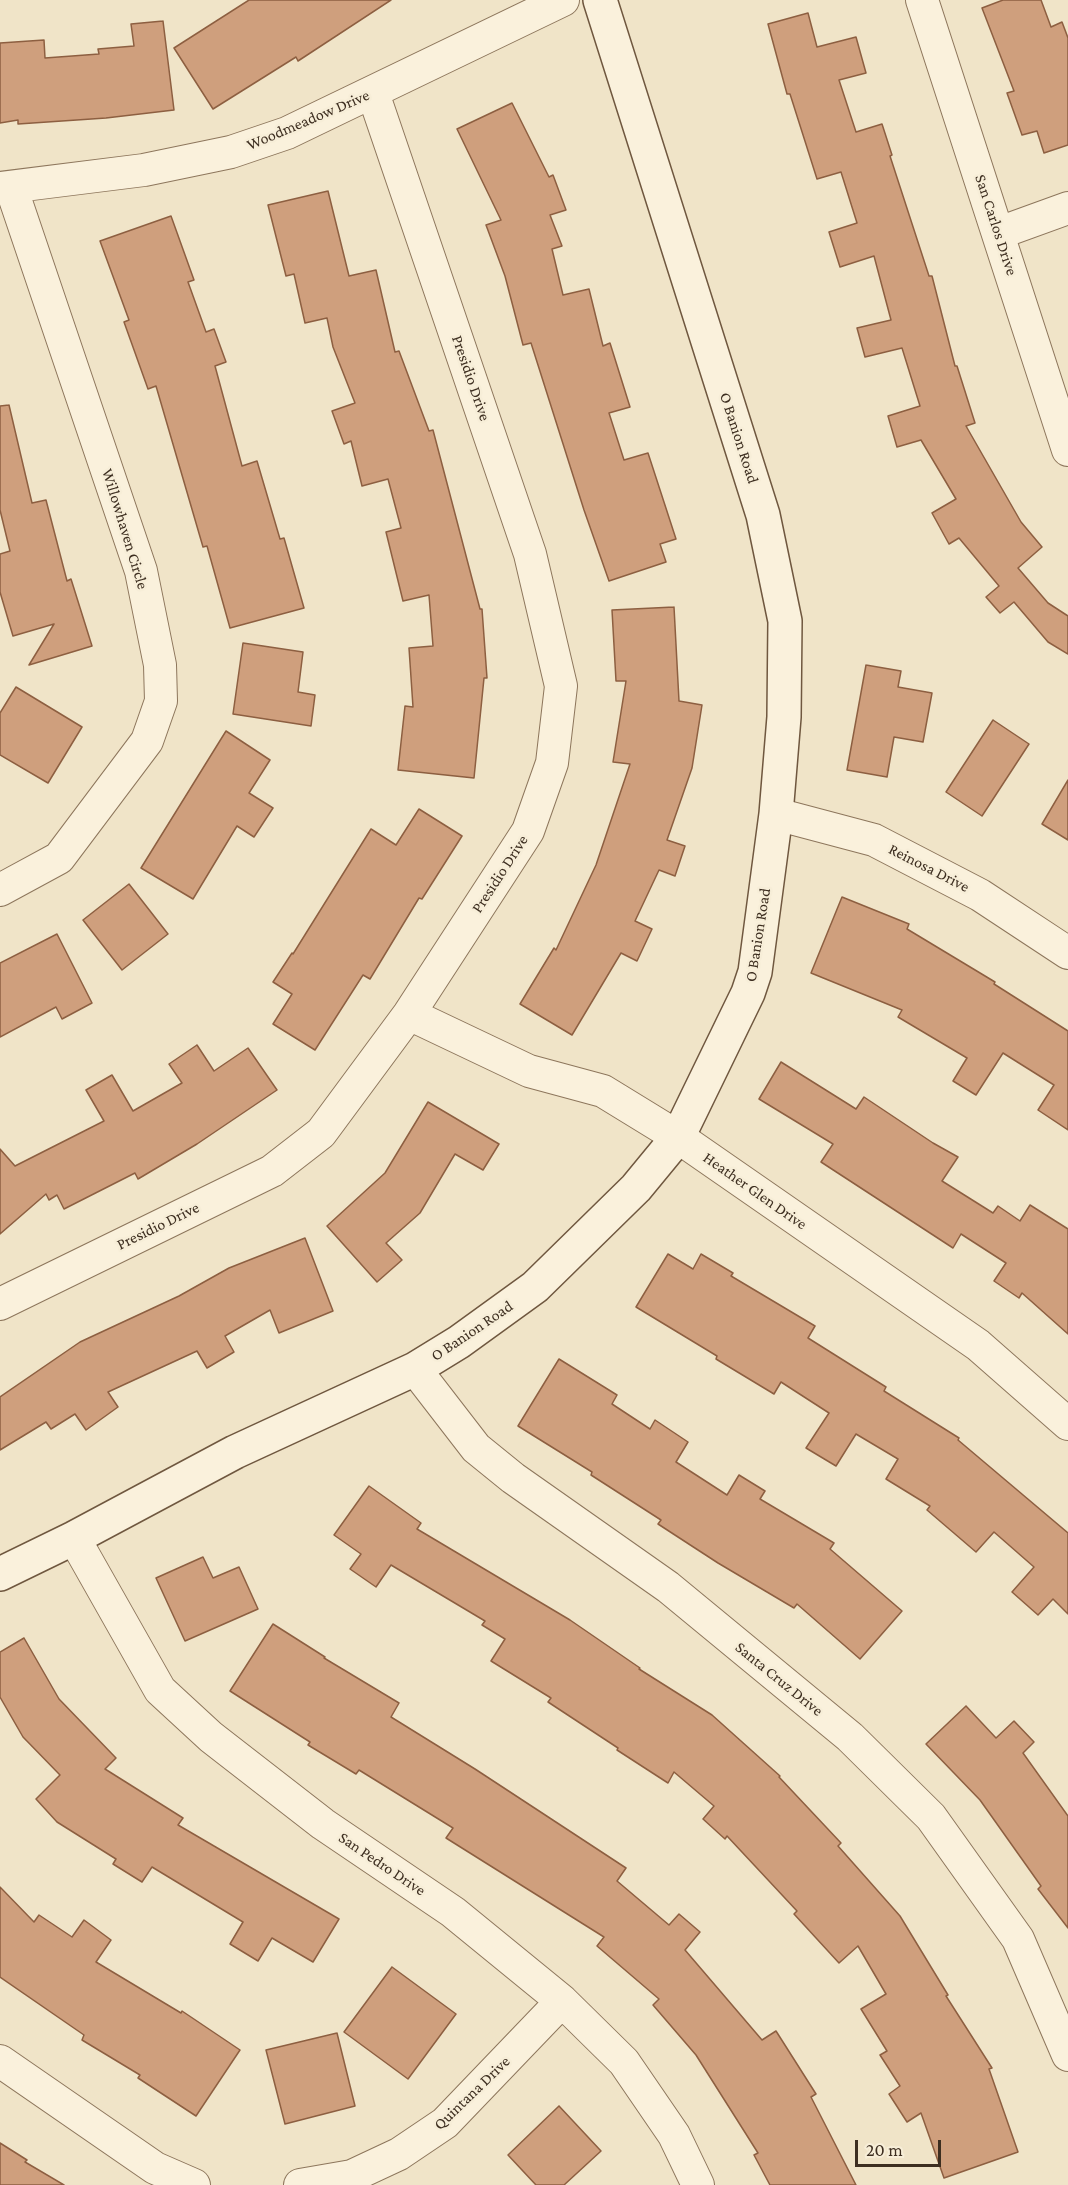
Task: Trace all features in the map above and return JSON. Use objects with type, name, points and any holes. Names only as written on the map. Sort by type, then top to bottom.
[{"type":"street","name":"Woodmeadow Drive","points":[[5,187],[144,170],[231,152],[287,133],[563,0]]},
{"type":"street","name":"O Banion Road","points":[[0,1574],[74,1538],[235,1452],[415,1369],[459,1342],[535,1287],[636,1188],[678,1137],[748,993],[755,972],[776,814],[784,717],[784,621],[763,515],[600,0]]},
{"type":"street","name":"San Carlos Drive","points":[[922,0],[1068,450]]},
{"type":"street","name":"Presidio Drive","points":[[0,1304],[272,1171],[321,1132],[409,1014],[528,831],[552,763],[561,686],[530,554],[373,93]]},
{"type":"street","name":"Willowhaven Circle","points":[[0,890],[59,858],[147,741],[161,701],[160,665],[141,571],[5,187]]},
{"type":"street","points":[[999,232],[1068,208]]},
{"type":"street","name":"Reinosa Drive","points":[[776,814],[874,840],[980,895],[1068,953]]},
{"type":"street","name":"Heather Glen Drive","points":[[409,1014],[530,1071],[603,1091],[678,1137],[978,1345],[1068,1424]]},
{"type":"street","name":"Santa Cruz Drive","points":[[415,1369],[476,1448],[513,1478],[668,1587],[850,1737],[931,1817],[1018,1939],[1068,2055]]},
{"type":"street","name":"San Pedro Drive","points":[[74,1538],[160,1690],[211,1737],[323,1824],[453,1912],[562,2001],[624,2062],[674,2135],[698,2185]]},
{"type":"street","name":"Quintana Drive","points":[[300,2185],[352,2176],[399,2154],[445,2123],[562,2001]]},
{"type":"street","points":[[0,2061],[155,2168],[194,2185]]},
{"type":"building","points":[[249,0],[391,0],[298,61],[296,57],[213,109],[174,48]]},
{"type":"building","points":[[1003,0],[1041,0],[1051,27],[1062,22],[1068,38],[1068,145],[1044,153],[1037,131],[1022,135],[1007,93],[1014,91],[982,8]]},
{"type":"building","points":[[808,13],[817,47],[856,37],[866,73],[839,80],[856,132],[882,124],[892,155],[890,156],[929,276],[932,276],[955,366],[957,366],[975,423],[966,426],[1021,522],[1042,547],[1018,568],[1048,603],[1068,616],[1068,654],[1048,642],[1014,602],[1000,613],[986,597],[999,586],[959,538],[949,544],[932,513],[956,499],[921,440],[897,447],[888,416],[920,406],[902,348],[865,357],[857,328],[891,320],[874,256],[840,267],[829,232],[857,223],[841,172],[817,179],[790,94],[787,94],[768,24]]},
{"type":"building","points":[[163,21],[174,110],[106,118],[18,124],[18,120],[0,123],[0,43],[44,40],[45,58],[99,54],[98,49],[134,46],[131,24]]},
{"type":"building","points":[[512,103],[549,177],[553,175],[566,210],[550,215],[562,246],[552,249],[563,295],[589,289],[603,346],[610,343],[630,407],[609,413],[624,460],[648,453],[676,539],[660,544],[666,562],[609,581],[531,343],[523,345],[505,276],[486,225],[501,220],[457,129]]},
{"type":"building","points":[[328,191],[349,276],[376,270],[395,352],[399,351],[429,431],[433,430],[480,609],[482,609],[487,678],[484,678],[474,778],[398,770],[405,706],[413,707],[409,648],[433,646],[429,595],[403,601],[386,532],[401,528],[388,479],[362,486],[351,441],[344,444],[332,411],[355,403],[333,347],[327,318],[305,323],[294,274],[286,276],[268,205]]},
{"type":"building","points":[[171,216],[194,280],[188,282],[206,332],[214,329],[226,362],[215,366],[242,466],[257,461],[280,539],[284,538],[304,608],[230,628],[207,546],[203,547],[156,386],[148,389],[124,322],[129,320],[100,241]]},
{"type":"building","points":[[9,405],[32,503],[46,500],[67,581],[71,579],[92,646],[29,665],[54,624],[13,636],[0,592],[0,554],[10,551],[0,510],[0,406]]},
{"type":"building","points":[[674,607],[679,701],[702,705],[692,768],[667,840],[685,846],[675,876],[659,870],[635,921],[652,929],[637,961],[621,953],[572,1035],[520,1004],[554,948],[556,950],[596,865],[630,764],[613,762],[626,681],[616,681],[612,610]]},
{"type":"building","points":[[243,643],[303,652],[298,692],[315,695],[311,726],[233,714]]},
{"type":"building","points":[[866,665],[901,671],[898,687],[932,693],[923,742],[894,737],[887,777],[847,770]]},
{"type":"building","points":[[16,687],[82,727],[48,783],[0,755],[0,713]]},
{"type":"building","points":[[993,720],[1029,744],[982,816],[946,792]]},
{"type":"building","points":[[226,731],[270,760],[249,793],[273,808],[254,837],[237,826],[193,899],[141,868]]},
{"type":"building","points":[[1068,780],[1068,840],[1042,824]]},
{"type":"building","points":[[419,809],[462,836],[422,899],[419,898],[370,979],[363,975],[315,1050],[273,1024],[292,994],[273,982],[371,829],[396,845]]},
{"type":"building","points":[[129,884],[168,934],[122,970],[83,920]]},
{"type":"building","points":[[842,897],[909,924],[907,929],[995,982],[994,984],[1068,1031],[1068,1130],[1038,1110],[1054,1085],[1003,1053],[976,1095],[953,1081],[967,1058],[898,1017],[902,1010],[811,973]]},
{"type":"building","points":[[57,934],[92,1003],[62,1019],[56,1007],[0,1037],[0,963]]},
{"type":"building","points":[[197,1045],[214,1071],[248,1048],[277,1090],[197,1144],[138,1179],[135,1173],[64,1209],[57,1195],[49,1200],[46,1194],[0,1234],[0,1149],[15,1166],[104,1121],[86,1090],[112,1075],[133,1111],[182,1083],[169,1064]]},
{"type":"building","points":[[781,1062],[856,1109],[864,1097],[958,1157],[942,1181],[993,1213],[998,1206],[1020,1221],[1030,1205],[1068,1229],[1068,1334],[1022,1293],[1019,1298],[994,1281],[1006,1263],[961,1234],[953,1248],[821,1162],[833,1144],[759,1099]]},
{"type":"building","points":[[428,1102],[499,1144],[483,1170],[455,1154],[420,1213],[386,1243],[402,1260],[377,1282],[327,1226],[385,1173]]},
{"type":"building","points":[[305,1238],[333,1311],[279,1333],[270,1310],[225,1336],[234,1352],[207,1368],[197,1351],[108,1392],[118,1407],[86,1430],[75,1414],[51,1429],[46,1422],[0,1450],[0,1397],[80,1342],[179,1296],[229,1268]]},
{"type":"building","points":[[668,1254],[693,1269],[701,1254],[733,1273],[731,1276],[815,1326],[808,1338],[886,1387],[884,1391],[959,1438],[958,1440],[1068,1533],[1068,1614],[1053,1599],[1038,1615],[1012,1592],[1034,1567],[994,1532],[976,1552],[927,1510],[930,1506],[886,1479],[898,1459],[856,1434],[836,1466],[806,1448],[829,1413],[781,1382],[774,1394],[636,1307]]},
{"type":"building","points":[[559,1359],[617,1395],[612,1404],[650,1429],[655,1420],[688,1442],[676,1462],[727,1495],[739,1475],[765,1491],[760,1499],[834,1543],[830,1549],[902,1611],[860,1659],[797,1604],[794,1608],[718,1563],[658,1524],[661,1520],[591,1475],[592,1472],[518,1426]]},
{"type":"building","points":[[369,1486],[421,1523],[417,1529],[570,1620],[639,1669],[712,1715],[780,1776],[841,1843],[838,1846],[900,1916],[948,1995],[946,1996],[992,2068],[989,2069],[1018,2152],[944,2178],[921,2113],[907,2122],[889,2094],[900,2086],[880,2055],[887,2051],[861,2009],[886,1994],[858,1946],[839,1963],[794,1914],[797,1911],[727,1836],[725,1839],[703,1819],[714,1806],[674,1772],[668,1783],[548,1702],[551,1698],[491,1661],[505,1639],[482,1625],[485,1621],[391,1565],[376,1587],[350,1569],[361,1554],[334,1535]]},
{"type":"building","points":[[203,1557],[213,1578],[239,1567],[258,1609],[185,1641],[156,1578]]},
{"type":"building","points":[[273,1624],[399,1703],[391,1717],[626,1868],[617,1881],[669,1925],[679,1914],[700,1932],[685,1950],[762,2040],[776,2031],[816,2094],[811,2097],[856,2185],[770,2185],[754,2155],[758,2153],[696,2055],[653,2005],[659,1999],[597,1946],[604,1937],[446,1838],[453,1828],[359,1770],[356,1774],[308,1745],[310,1742],[230,1691]]},
{"type":"building","points":[[24,1638],[59,1699],[116,1758],[105,1769],[183,1818],[178,1825],[339,1919],[313,1962],[272,1938],[258,1961],[230,1944],[243,1922],[152,1867],[142,1882],[113,1864],[116,1859],[57,1822],[36,1799],[60,1775],[23,1737],[0,1697],[0,1652]]},
{"type":"building","points":[[966,1706],[996,1738],[1014,1721],[1034,1742],[1023,1753],[1068,1816],[1068,1928],[1038,1889],[1041,1886],[980,1800],[926,1744]]},
{"type":"building","points":[[0,1887],[34,1922],[39,1915],[72,1937],[84,1920],[111,1940],[96,1962],[181,2013],[182,2011],[240,2050],[196,2116],[138,2078],[140,2075],[82,2040],[84,2035],[0,1977]]},
{"type":"building","points":[[392,1967],[456,2014],[408,2079],[344,2032]]},
{"type":"building","points":[[337,2033],[355,2106],[285,2124],[266,2050]]},
{"type":"building","points":[[559,2106],[601,2151],[564,2185],[536,2185],[508,2155]]},
{"type":"building","points":[[0,2143],[27,2160],[25,2162],[64,2185],[0,2185]]}]
